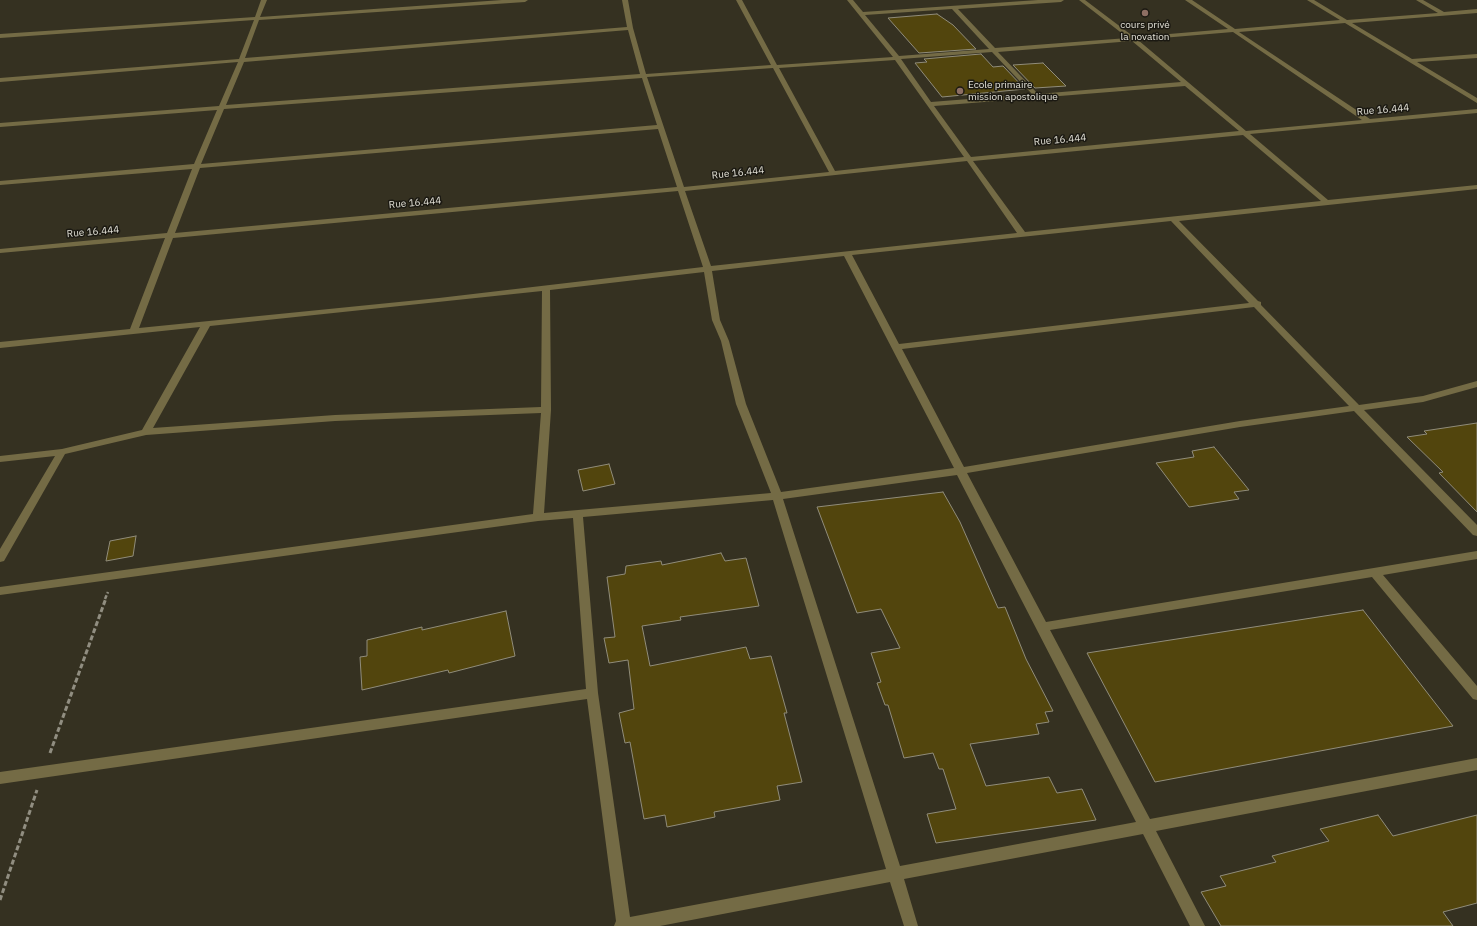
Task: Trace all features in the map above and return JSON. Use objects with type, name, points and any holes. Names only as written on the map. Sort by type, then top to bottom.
[{"type":"street","points":[[134,330],[197,166],[242,61],[256,18],[264,0]]},
{"type":"street","points":[[0,36],[525,0]]},
{"type":"street","points":[[625,0],[630,28],[644,76],[708,270],[716,320],[725,342],[741,404],[777,496],[911,926]]},
{"type":"street","points":[[739,0],[833,173]]},
{"type":"street","points":[[850,0],[930,104],[1022,234]]},
{"type":"street","points":[[861,14],[1061,0]]},
{"type":"street","points":[[1082,0],[1132,38],[1242,133],[1326,202]]},
{"type":"street","points":[[1188,0],[1368,121]]},
{"type":"street","points":[[1310,0],[1477,101]]},
{"type":"street","points":[[1419,0],[1444,14]]},
{"type":"street","points":[[954,8],[1037,96]]},
{"type":"street","points":[[0,125],[223,107],[896,58],[1477,11]]},
{"type":"street","points":[[0,80],[630,28]]},
{"type":"street","points":[[1411,61],[1477,56]]},
{"type":"street","points":[[930,104],[1185,84]]},
{"type":"street","name":"Rue 16.444","points":[[0,251],[682,189],[968,159],[1477,111]]},
{"type":"street","points":[[0,183],[661,127]]},
{"type":"street","points":[[0,345],[546,288],[1022,234],[1477,187]]},
{"type":"street","points":[[1172,218],[1258,304],[1477,532]]},
{"type":"street","points":[[847,253],[1198,926]]},
{"type":"street","points":[[538,518],[546,410],[546,288]]},
{"type":"street","points":[[897,347],[1258,304]]},
{"type":"street","points":[[146,432],[207,323]]},
{"type":"street","points":[[0,592],[114,575],[538,518],[777,496],[960,471],[1240,424],[1423,399],[1477,384]]},
{"type":"street","points":[[0,459],[62,452],[146,432],[335,418],[546,410]]},
{"type":"street","points":[[0,558],[62,452]]},
{"type":"street","points":[[578,514],[592,694],[623,926],[1477,764]]},
{"type":"street","points":[[1043,627],[1477,555]]},
{"type":"street","points":[[1374,572],[1477,695]]},
{"type":"street","points":[[0,778],[592,694]]},
{"type":"path","points":[[0,900],[43,771],[114,575]]},
{"type":"building","points":[[937,14],[953,25],[976,49],[919,53],[888,18]]},
{"type":"building","points":[[981,54],[993,67],[1003,66],[1025,89],[942,97],[915,63],[927,62],[924,59]]},
{"type":"building","points":[[1043,63],[1066,86],[1035,88],[1013,65]]},
{"type":"building","points":[[1477,423],[1477,512],[1439,473],[1443,472],[1407,437],[1427,434],[1424,431]]},
{"type":"building","points":[[1214,447],[1249,490],[1234,492],[1239,499],[1189,507],[1156,463],[1194,457],[1192,451]]},
{"type":"building","points":[[609,464],[615,484],[583,491],[578,470]]},
{"type":"building","points":[[943,492],[960,522],[998,608],[1005,607],[1026,659],[1053,711],[1045,712],[1049,722],[1036,724],[1039,734],[970,744],[986,786],[1049,777],[1057,793],[1082,789],[1096,820],[936,843],[927,814],[956,809],[943,769],[939,769],[933,753],[904,758],[888,705],[885,705],[877,683],[881,682],[871,653],[900,648],[881,609],[857,613],[817,507]]},
{"type":"building","points":[[136,536],[133,556],[106,561],[110,541]]},
{"type":"building","points":[[721,553],[725,561],[746,558],[759,606],[680,617],[681,620],[642,626],[650,666],[746,647],[750,659],[771,656],[787,713],[784,713],[802,782],[777,786],[780,800],[714,812],[715,817],[667,827],[665,815],[644,819],[630,742],[625,743],[619,713],[634,709],[628,660],[609,663],[604,638],[615,637],[607,577],[625,574],[626,566],[661,561],[662,565]]},
{"type":"building","points":[[1363,610],[1453,726],[1155,782],[1087,653]]},
{"type":"building","points":[[506,611],[515,656],[449,673],[448,670],[362,690],[360,657],[367,656],[367,640],[422,627],[422,630]]},
{"type":"building","points":[[1378,815],[1393,836],[1477,815],[1477,903],[1443,912],[1453,926],[1221,926],[1201,892],[1226,886],[1220,876],[1276,862],[1272,856],[1329,841],[1320,829]]},
{"type":"place","name":"cours privé la novation","points":[[1145,13]]},
{"type":"place","name":"Ecole primaire mission apostolique","points":[[960,91]]}]
